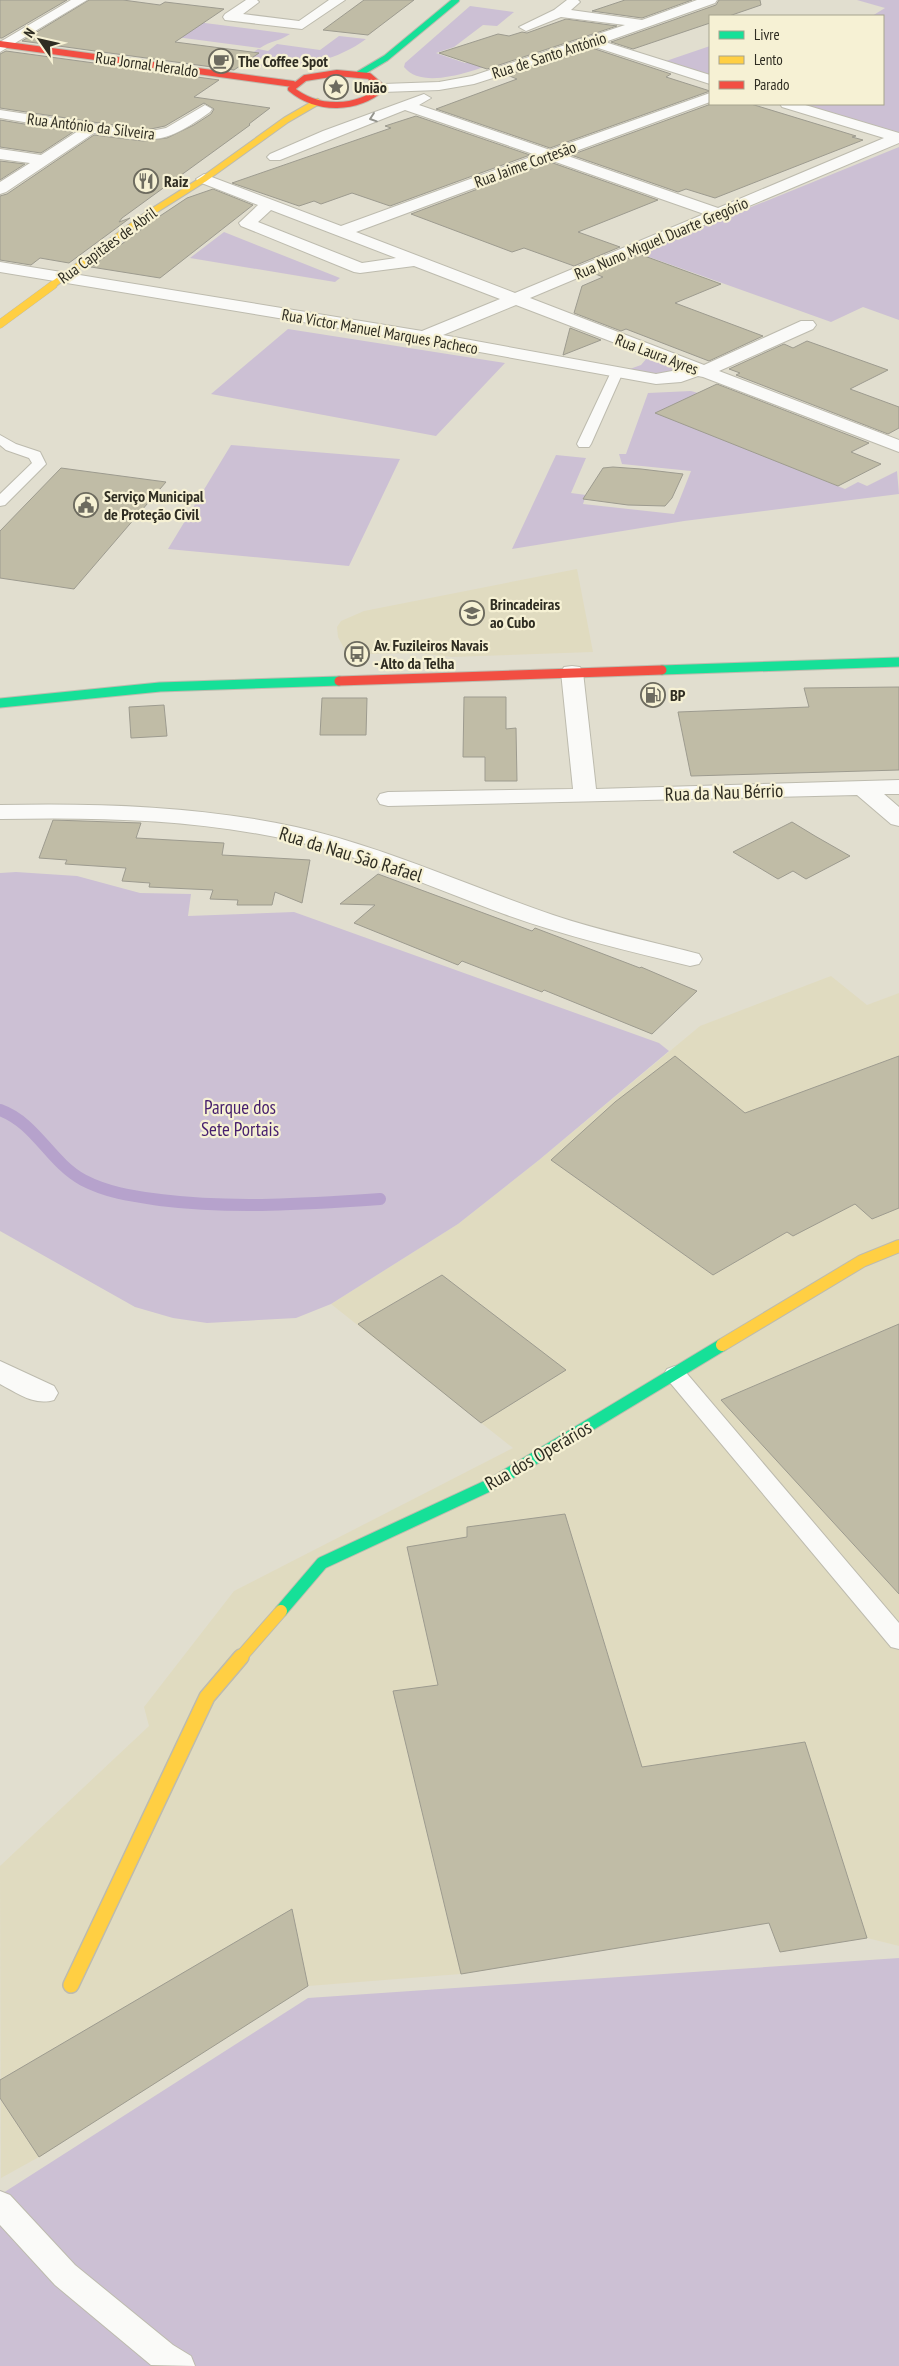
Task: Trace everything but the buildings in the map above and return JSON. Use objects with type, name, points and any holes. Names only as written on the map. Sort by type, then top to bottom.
[{"type":"main road","points":[[359,74],[386,58],[456,0]]},
{"type":"main road","name":"Rua Jornal Heraldo","points":[[2,46],[293,84]]},
{"type":"main road","points":[[336,73],[359,74],[376,80],[383,88],[381,92],[367,100],[343,104],[317,102],[298,97],[291,89],[293,84],[314,75],[336,73]]},
{"type":"main road","name":"Rua Capitães de Abril","points":[[0,324],[147,215],[204,179],[286,120],[317,102]]},
{"type":"main road","points":[[0,703],[160,687],[899,662]]},
{"type":"main road","name":"Rua dos Operários","points":[[71,1985],[207,1697],[322,1563],[492,1484],[862,1262],[899,1246]]},
{"type":"street","points":[[2,46],[80,0]]},
{"type":"street","points":[[232,0],[269,4]]},
{"type":"street","points":[[252,2],[230,17],[302,26],[338,0]]},
{"type":"street","points":[[526,27],[559,13],[574,0]]},
{"type":"street","name":"Rua de Santo António","points":[[383,88],[425,87],[474,80],[592,42],[710,0]]},
{"type":"street","points":[[305,9],[322,11]]},
{"type":"street","points":[[559,13],[643,23]]},
{"type":"street","points":[[592,42],[709,80]]},
{"type":"street","points":[[275,157],[328,134],[424,99],[425,87]]},
{"type":"street","name":"Rua Jaime Cortesão","points":[[340,232],[709,96]]},
{"type":"street","points":[[790,105],[898,138]]},
{"type":"street","points":[[408,106],[720,214]]},
{"type":"street","name":"Rua António da Silveira","points":[[0,114],[146,137],[162,136],[206,109]]},
{"type":"street","points":[[286,120],[284,125],[286,131],[294,134],[310,137],[328,134]]},
{"type":"street","points":[[0,190],[91,129]]},
{"type":"street","name":"Rua Nuno Miguel Duarte Gregório","points":[[424,337],[898,138]]},
{"type":"street","points":[[0,154],[45,160]]},
{"type":"street","name":"Rua Laura Ayres","points":[[204,179],[699,371],[899,446]]},
{"type":"street","name":"Rua Laura Ayres","points":[[268,204],[247,223],[360,268],[415,261]]},
{"type":"street","name":"Rua Victor Manuel Marques Pacheco","points":[[0,267],[424,337],[617,372],[669,379],[699,371],[807,324]]},
{"type":"street","points":[[572,672],[585,796]]},
{"type":"street","name":"Rua da Nau Bérrio","points":[[388,798],[585,796],[899,787]]},
{"type":"street","points":[[863,788],[899,819]]},
{"type":"street","name":"Rua da Nau São Rafael","points":[[0,812],[186,815],[261,827],[345,848],[549,921],[690,959]]},
{"type":"street","points":[[0,1371],[43,1392]]},
{"type":"lane","points":[[584,444],[617,372]]},
{"type":"lane","points":[[0,439],[11,447],[35,455],[39,464],[0,502]]},
{"type":"lane","points":[[675,1374],[899,1640]]},
{"type":"lane","points":[[0,2204],[65,2275],[162,2355],[180,2366]]},
{"type":"shaded area","name":"Brincadeiras ao Cubo","points":[[577,569],[593,652],[452,657],[418,653],[368,654],[367,651],[346,652],[338,637],[337,627],[341,621],[364,611]]},
{"type":"shaded area","points":[[831,976],[867,1005],[899,993],[899,1946],[867,1938],[780,1952],[769,1923],[461,1974],[308,1986],[39,2157],[1,2178],[0,1866],[149,1726],[144,1707],[234,1591],[513,1448],[331,1304],[458,1224],[539,1160],[700,1026]]},
{"type":"green space","points":[[857,0],[899,0],[899,135],[806,105],[884,105],[884,15],[874,15],[885,8]]},
{"type":"green space","points":[[470,6],[514,12],[497,26],[483,25],[454,47],[436,53],[465,63],[481,57],[498,62],[476,70],[436,78],[413,74],[404,67],[405,63]]},
{"type":"green space","points":[[204,22],[290,34],[260,48],[161,35]]},
{"type":"green space","points":[[339,36],[366,39],[337,55],[306,64],[290,66],[241,65],[242,60],[258,49],[268,51],[277,44],[320,50]]},
{"type":"green space","points":[[709,46],[709,75],[666,61]]},
{"type":"green space","points":[[899,147],[899,320],[863,307],[831,322],[638,253]]},
{"type":"green space","points":[[224,232],[340,278],[335,282],[190,258]]},
{"type":"green space","points":[[288,329],[505,363],[436,436],[211,394]]},
{"type":"green space","points":[[647,358],[677,372],[663,375],[627,370],[641,365]]},
{"type":"green space","points":[[691,391],[698,393],[656,413],[845,489],[858,482],[867,486],[897,471],[899,494],[684,521],[512,549],[556,455],[586,458],[571,493],[586,495],[583,504],[674,514],[691,471],[622,464],[619,454],[626,454],[648,393]]},
{"type":"green space","points":[[231,445],[400,459],[349,566],[168,549]]},
{"type":"green space","name":"Parque dos Sete Portais","points":[[16,872],[77,876],[140,893],[191,894],[188,916],[294,912],[659,1043],[669,1051],[539,1160],[458,1224],[331,1304],[296,1318],[207,1323],[173,1318],[135,1307],[0,1231],[0,873]]},
{"type":"green space","points":[[899,1958],[899,2366],[0,2366],[0,2191],[3,2193],[308,1998]]},
{"type":"waterway","points":[[0,1110],[24,1124],[71,1172],[92,1184],[120,1193],[187,1203],[242,1205],[380,1199]]},
{"type":"traffic: fast","points":[[359,74],[386,58],[456,0]]},
{"type":"traffic: fast","points":[[662,670],[899,662]]},
{"type":"traffic: fast","points":[[0,703],[160,687],[339,681]]},
{"type":"traffic: fast","points":[[281,1611],[322,1563],[492,1484],[722,1345]]},
{"type":"traffic: slow","points":[[0,324],[147,215],[204,179],[286,120],[317,102]]},
{"type":"traffic: slow","points":[[722,1345],[862,1261],[899,1246]]},
{"type":"traffic: slow","points":[[71,1985],[207,1697],[281,1611]]},
{"type":"traffic: jam","points":[[0,44],[293,84]]},
{"type":"traffic: jam","points":[[337,73],[363,74],[374,79],[383,88],[363,101],[337,105],[311,101],[291,89],[305,78],[337,73]]},
{"type":"traffic: jam","points":[[339,681],[662,670]]},
{"type":"place","name":"The Coffee Spot","points":[[221,61]]},
{"type":"place","name":"União","points":[[336,87]]},
{"type":"place","name":"Raiz","points":[[146,181]]},
{"type":"place","name":"Serviço Municipal de Proteção Civil","points":[[86,505]]},
{"type":"place","name":"Brincadeiras ao Cubo","points":[[472,613]]},
{"type":"place","name":"Av. Fuzileiros Navais - Alto da Telha","points":[[357,654]]},
{"type":"place","name":"BP","points":[[653,695]]}]
